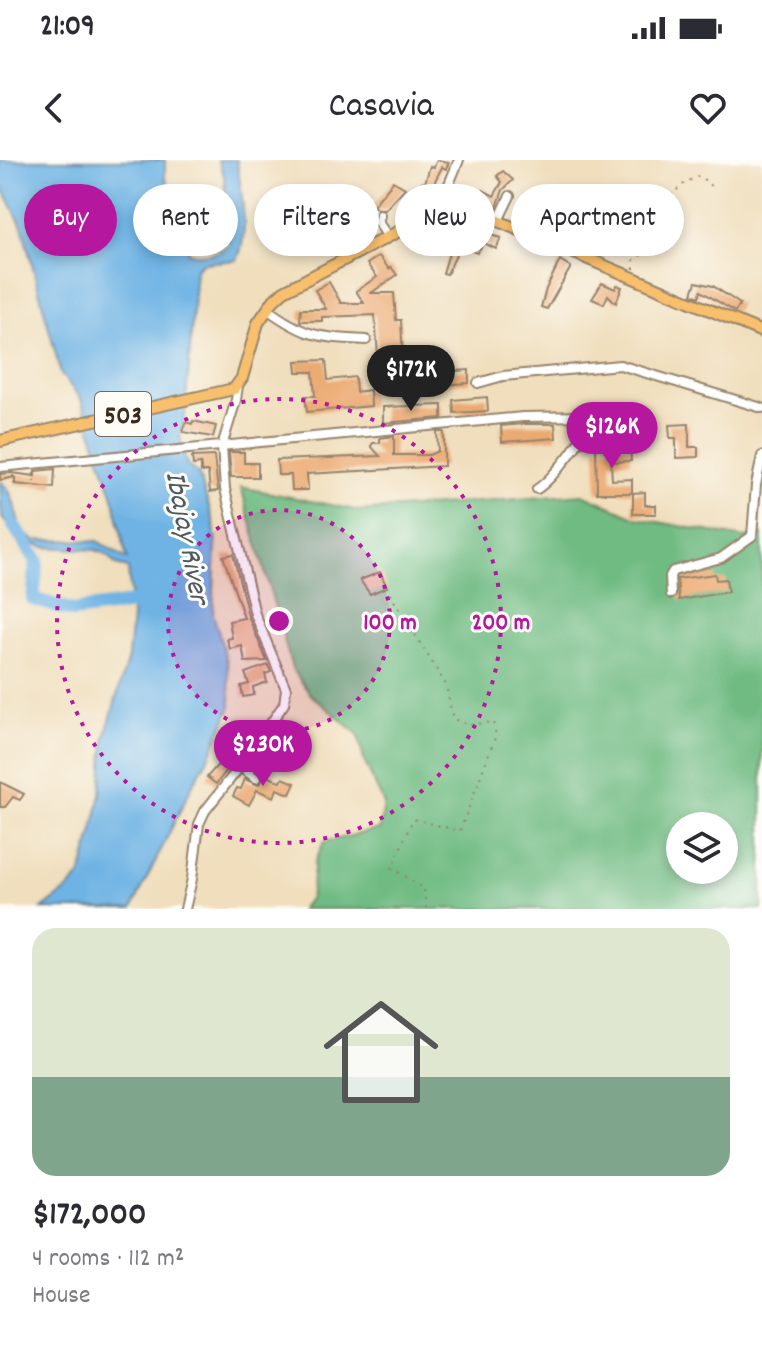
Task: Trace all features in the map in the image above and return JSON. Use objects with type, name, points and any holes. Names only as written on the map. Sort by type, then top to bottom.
[{"type":"main road","points":[[495,220],[762,332]]},
{"type":"main road","points":[[379,242],[395,233]]},
{"type":"main road","points":[[238,385],[255,332],[267,309],[284,291],[352,256]]},
{"type":"main road","name":"503","points":[[0,441],[234,389],[238,385]]},
{"type":"street","points":[[449,184],[459,160]]},
{"type":"street","points":[[498,221],[510,196]]},
{"type":"street","points":[[380,215],[378,222],[388,237]]},
{"type":"street","points":[[267,309],[316,337],[366,340]]},
{"type":"street","points":[[478,383],[503,376],[620,365],[762,408]]},
{"type":"street","points":[[185,909],[199,824],[213,799],[240,767],[284,704],[286,689],[255,614],[229,510],[222,446],[238,385]]},
{"type":"street","points":[[0,467],[523,417],[589,416],[589,427],[551,480],[537,489]]},
{"type":"street","points":[[671,594],[670,576],[673,571],[721,558],[752,536],[762,456]]},
{"type":"street","points":[[240,767],[256,778]]},
{"type":"path","points":[[635,278],[634,260],[665,234],[655,217],[669,195],[700,176],[714,189]]},
{"type":"path","points":[[33,463],[34,482]]},
{"type":"path","points":[[12,466],[14,484]]},
{"type":"path","points":[[390,594],[446,685],[453,719],[469,725],[493,722],[496,735],[460,831],[413,819],[392,868],[424,889],[426,909]]},
{"type":"green space","points":[[241,487],[360,511],[583,494],[637,518],[744,538],[762,534],[762,909],[301,909],[310,898],[315,861],[324,842],[380,829],[384,804],[364,761],[358,734],[310,694],[292,668]]},
{"type":"water","name":"Ibajay River","points":[[0,160],[165,160],[168,184],[133,184],[133,256],[238,256],[238,184],[225,184],[218,160],[237,160],[243,211],[241,248],[237,260],[202,263],[196,269],[185,416],[180,437],[187,465],[199,475],[214,523],[213,614],[227,661],[231,706],[211,753],[132,909],[42,909],[81,875],[92,834],[101,794],[105,738],[128,657],[132,617],[128,568],[116,565],[107,555],[96,550],[44,547],[19,538],[2,518],[0,481],[12,499],[23,533],[35,540],[97,541],[127,559],[114,500],[81,399],[61,374],[30,256],[117,256],[117,184],[24,184],[24,234],[0,182]]},
{"type":"building","points":[[437,160],[449,162],[446,169],[442,167],[434,184],[421,184],[425,183],[430,166],[434,167]]},
{"type":"building","points":[[503,171],[513,180],[503,190],[496,210],[495,194],[502,182],[497,176]]},
{"type":"building","points":[[393,181],[398,184],[395,184],[395,199],[385,210],[379,209],[379,198]]},
{"type":"building","points":[[495,236],[501,238],[495,248]]},
{"type":"building","points":[[379,256],[397,275],[371,293],[394,293],[396,320],[401,320],[404,382],[393,383],[392,378],[371,379],[370,368],[392,368],[392,356],[378,356],[375,315],[300,321],[301,309],[326,309],[315,290],[329,282],[341,303],[364,303],[356,291],[377,277],[367,264]]},
{"type":"building","points":[[448,256],[456,256],[447,274],[443,273]]},
{"type":"building","points":[[560,260],[571,267],[547,309],[541,307],[546,289]]},
{"type":"building","points":[[696,282],[713,286],[740,304],[735,312],[701,291],[699,297],[692,294]]},
{"type":"building","points":[[602,283],[615,289],[617,285],[622,287],[616,303],[608,295],[604,304],[592,299]]},
{"type":"building","points":[[326,360],[328,380],[355,377],[356,392],[370,390],[371,406],[307,412],[305,396],[315,396],[313,372],[297,372],[296,361]]},
{"type":"building","points":[[469,370],[469,383],[425,386],[425,373]]},
{"type":"building","points":[[487,397],[488,411],[454,413],[453,400]]},
{"type":"building","points":[[442,405],[442,418],[383,423],[383,407]]},
{"type":"building","points":[[193,421],[216,426],[213,437],[183,432],[186,422],[192,424]]},
{"type":"building","points":[[555,424],[556,438],[502,442],[501,426]]},
{"type":"building","points":[[689,424],[689,447],[698,447],[698,457],[676,458],[676,438],[670,438],[669,425]]},
{"type":"building","points":[[437,432],[444,432],[444,466],[307,474],[308,490],[292,490],[291,475],[278,475],[277,460],[380,456],[371,446],[373,443],[380,443],[380,438],[394,436],[394,455],[429,455],[438,451]]},
{"type":"building","points":[[630,447],[631,461],[611,462],[612,480],[632,479],[632,493],[597,493],[596,448]]},
{"type":"building","points":[[229,452],[244,452],[244,463],[258,463],[258,477],[231,477]]},
{"type":"building","points":[[214,456],[218,491],[210,492],[208,472],[201,472],[201,464],[193,465],[192,457]]},
{"type":"building","points":[[55,469],[54,488],[15,484],[15,477],[1,480],[0,477],[0,474],[12,473],[35,476],[35,471]]},
{"type":"building","points":[[645,492],[645,505],[656,505],[656,514],[633,514],[633,493]]},
{"type":"building","points":[[233,554],[248,616],[267,661],[245,662],[242,646],[230,649],[227,639],[232,638],[229,621],[244,618],[223,556]]},
{"type":"building","points":[[380,572],[387,587],[370,594],[360,580]]},
{"type":"building","points":[[715,574],[716,580],[726,579],[728,592],[679,600],[677,579]]},
{"type":"building","points":[[268,665],[271,672],[265,674],[267,682],[253,687],[254,695],[243,697],[241,686],[249,684],[245,673]]},
{"type":"building","points":[[230,753],[237,757],[216,784],[207,777],[222,760],[225,762]]},
{"type":"building","points":[[262,774],[281,782],[283,778],[295,783],[290,794],[277,789],[274,797],[257,790],[249,805],[233,796],[237,788],[241,789],[245,779],[258,785],[263,779]]},
{"type":"building","points":[[0,782],[24,794],[20,800],[13,797],[5,807],[0,807]]},
{"type":"waterway","points":[[13,524],[37,561],[33,599],[73,611],[148,601]]}]
